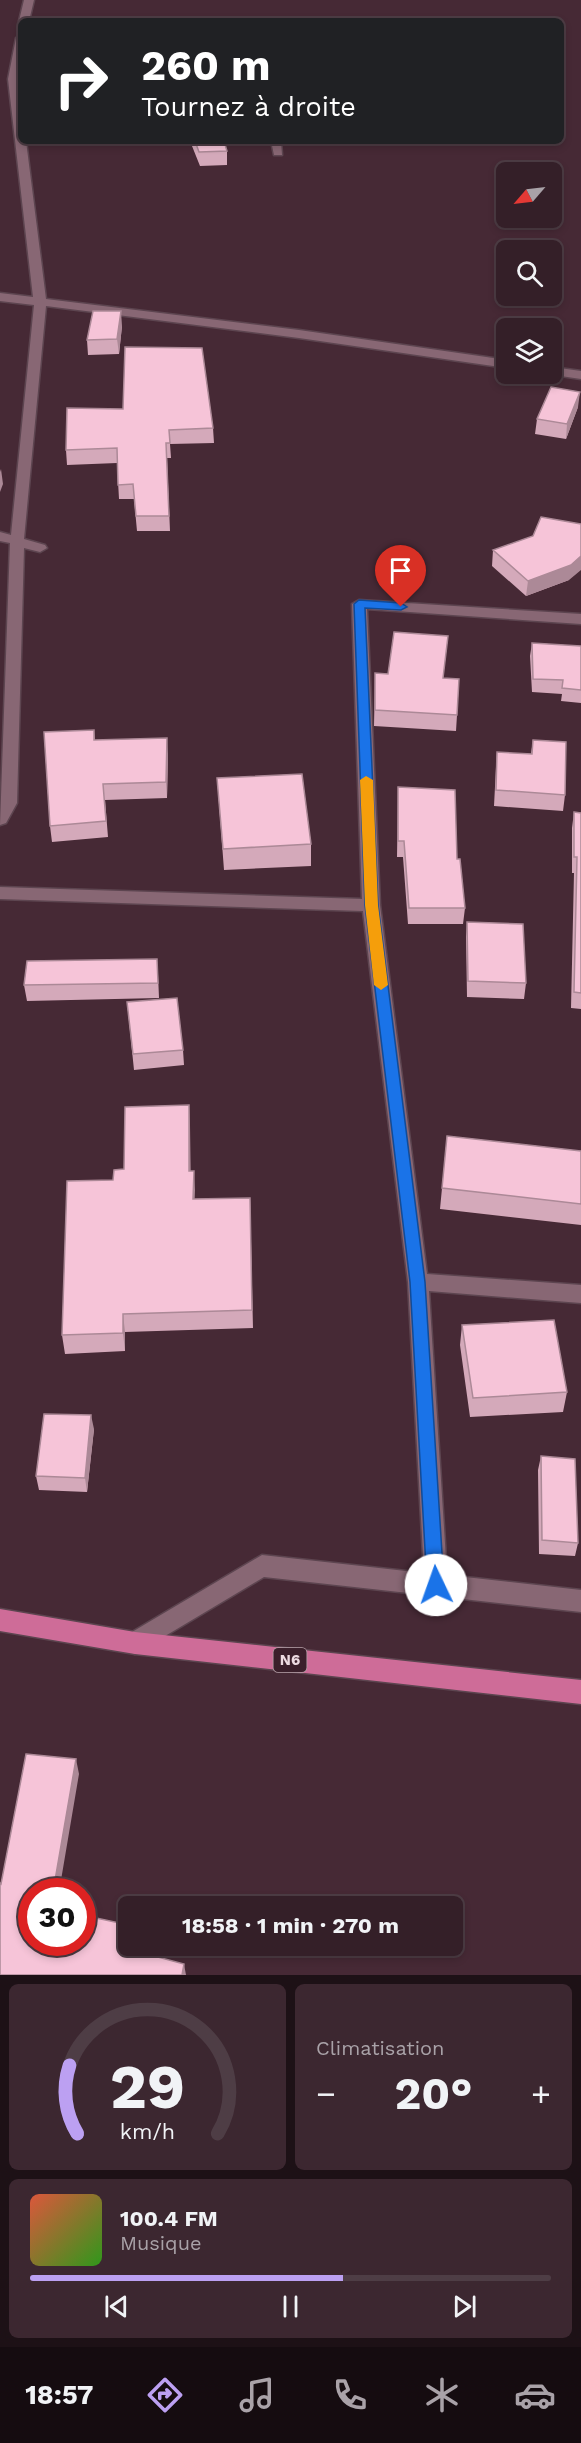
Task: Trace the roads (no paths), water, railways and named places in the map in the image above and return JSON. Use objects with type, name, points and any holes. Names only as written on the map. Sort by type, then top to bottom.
[{"type":"highway","name":"N6","points":[[0,1620],[135,1643],[581,1692]]},
{"type":"street","points":[[25,18],[29,0]]},
{"type":"street","points":[[18,50],[11,79],[18,133]]},
{"type":"street","points":[[0,819],[9,802],[16,541],[40,303],[19,144]]},
{"type":"street","points":[[276,144],[278,153]]},
{"type":"street","points":[[0,297],[298,334],[496,362]]},
{"type":"street","points":[[562,372],[581,375]]},
{"type":"street","points":[[0,536],[40,548]]},
{"type":"street","points":[[436,1585],[418,1282],[371,905],[359,604],[581,619]]},
{"type":"street","points":[[0,893],[371,905]]},
{"type":"street","points":[[418,1282],[581,1294]]},
{"type":"street","points":[[135,1643],[262,1566],[581,1601]]}]
